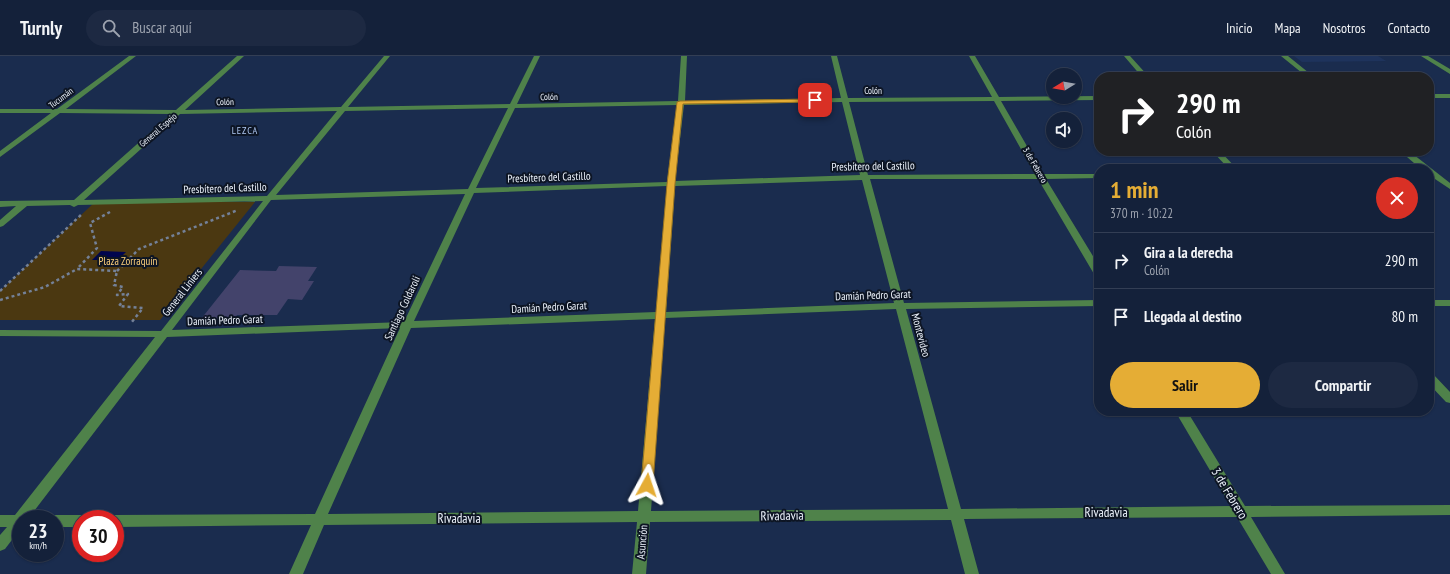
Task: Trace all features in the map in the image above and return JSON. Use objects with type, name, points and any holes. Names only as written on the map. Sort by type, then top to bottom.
[{"type":"street","name":"Tucumán","points":[[0,155],[133,56]]},
{"type":"street","name":"General Espejo","points":[[74,204],[241,56]]},
{"type":"street","name":"General Liniers","points":[[28,510],[269,198],[387,56]]},
{"type":"street","name":"Santiago Coldaroli","points":[[296,574],[407,325],[469,192],[536,56]]},
{"type":"street","name":"Asunción","points":[[639,574],[662,314],[671,184],[684,56]]},
{"type":"street","name":"Montevideo","points":[[834,56],[972,574]]},
{"type":"street","name":"3 de Febrero","points":[[972,56],[1040,176],[1094,266]]},
{"type":"street","points":[[1127,56],[1141,72]]},
{"type":"street","points":[[1284,56],[1305,72]]},
{"type":"street","points":[[1424,56],[1450,72]]},
{"type":"street","points":[[1434,96],[1450,96]]},
{"type":"street","name":"Colón","points":[[0,111],[61,110],[178,112],[344,108],[511,107],[680,102],[1094,98]]},
{"type":"street","points":[[1221,156],[1228,164]]},
{"type":"street","points":[[1410,156],[1420,164]]},
{"type":"street","points":[[1434,174],[1450,176]]},
{"type":"street","name":"Presbítero del Castillo","points":[[0,204],[74,204],[469,192],[865,177],[1094,176]]},
{"type":"street","points":[[1434,176],[1450,188]]},
{"type":"street","points":[[0,224],[24,204]]},
{"type":"street","name":"Damián Pedro Garat","points":[[0,333],[164,334],[900,306],[1094,303]]},
{"type":"street","points":[[1434,303],[1450,303]]},
{"type":"street","points":[[1434,382],[1450,400]]},
{"type":"street","name":"3 de Febrero","points":[[1184,416],[1278,574]]},
{"type":"street","name":"Rivadavia","points":[[124,520],[1450,510]]},
{"type":"street","points":[[0,521],[12,521]]},
{"type":"street","name":"General Liniers","points":[[0,545],[12,531]]},
{"type":"path","points":[[0,300],[45,287],[77,269],[97,248],[90,223],[108,214],[121,202]]},
{"type":"path","points":[[0,291],[93,203]]},
{"type":"path","points":[[122,334],[143,308],[119,306],[128,294],[117,295],[123,287],[120,285],[114,285],[117,270],[139,249],[240,209]]},
{"type":"path","points":[[77,269],[117,270]]},
{"type":"shaded area","points":[[1294,56],[1378,56],[1386,61],[1302,62]]},
{"type":"shaded area","points":[[101,251],[126,252],[118,260],[92,260]]},
{"type":"green space","name":"Plaza Zorraquín","points":[[96,201],[255,202],[160,320],[0,320],[0,291]]},
{"type":"building","points":[[279,266],[317,267],[308,281],[314,281],[302,300],[288,299],[277,315],[237,315],[234,319],[201,319],[240,270],[276,271]]},
{"type":"district","name":"LEZCA","points":[[245,130]]},
{"type":"route","points":[[647,485],[662,314],[671,184],[680,102],[815,100]]}]
